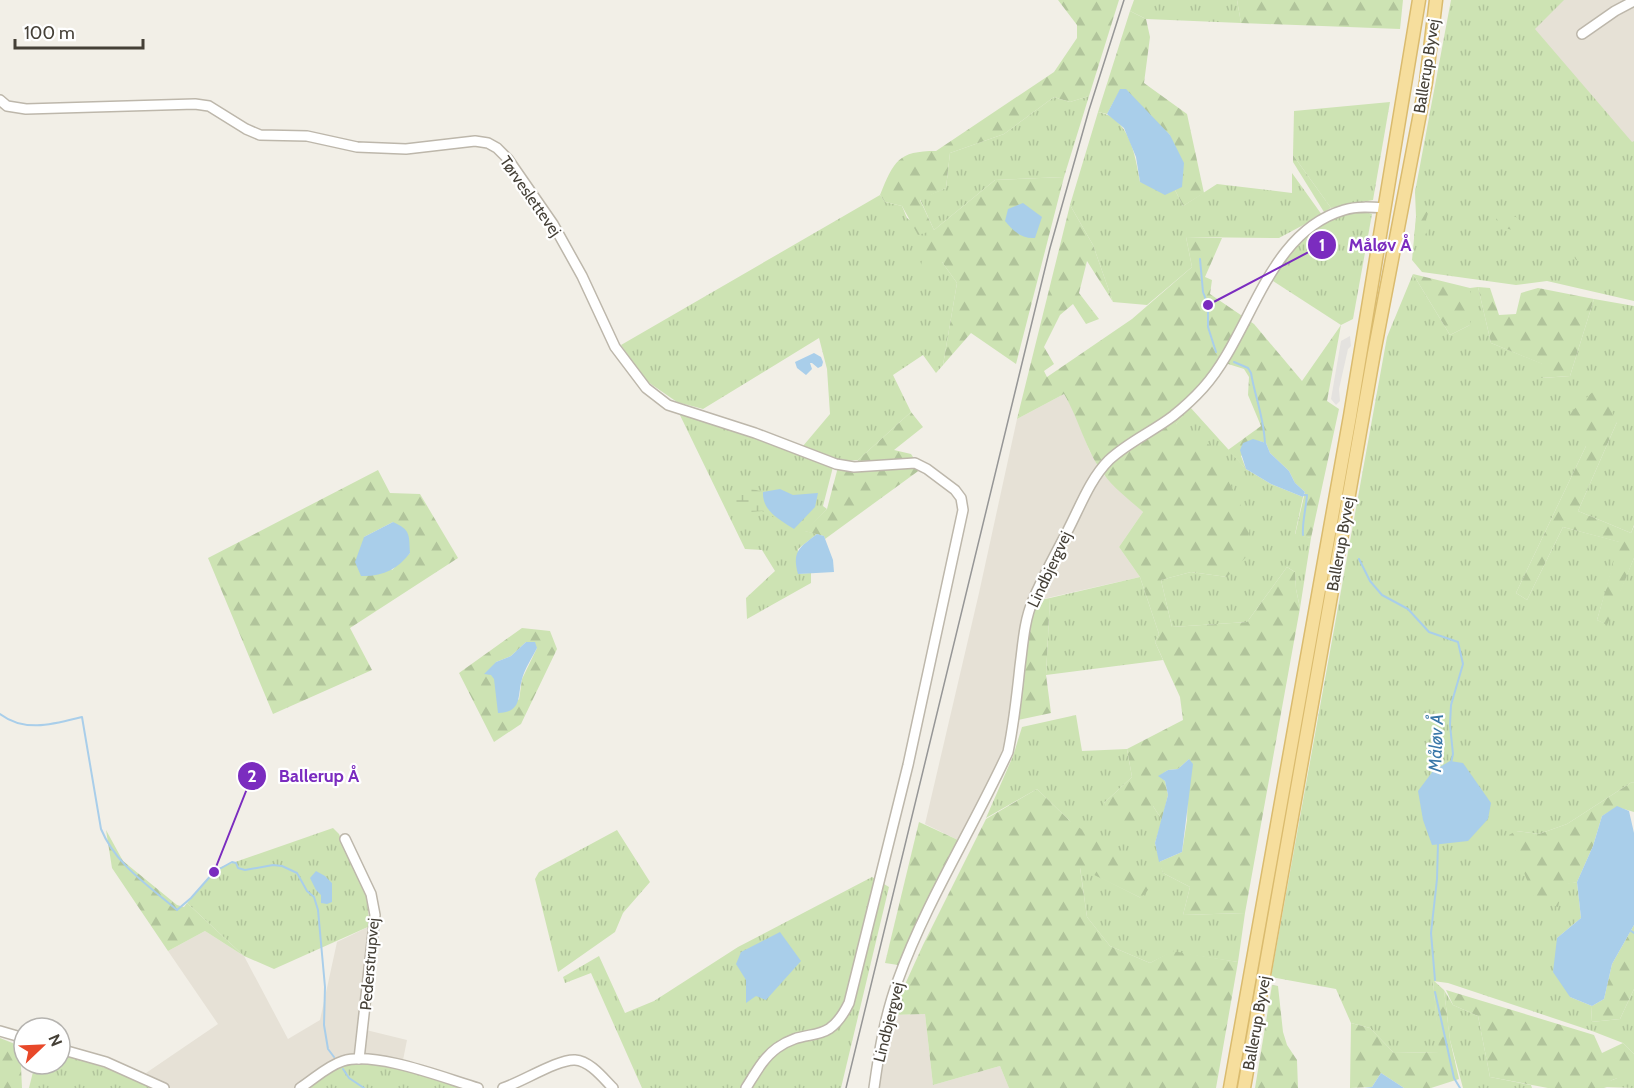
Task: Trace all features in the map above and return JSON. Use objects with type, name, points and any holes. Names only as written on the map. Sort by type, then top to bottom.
[{"type":"main road","name":"Ballerup Byvej","points":[[1230,1088],[1350,416],[1419,0]]},
{"type":"main road","name":"Ballerup Byvej","points":[[1244,1088],[1374,353],[1425,82],[1436,0]]},
{"type":"street","points":[[1582,34],[1634,1]]},
{"type":"street","name":"Tørveslettevej","points":[[0,100],[7,106],[26,109],[195,104],[209,106],[246,129],[261,135],[307,136],[357,147],[406,149],[475,141],[488,143],[508,159],[553,224],[582,276],[615,347],[630,369],[646,388],[668,405],[836,464],[854,467],[915,463],[955,490],[961,498],[963,510],[926,686],[849,1003],[842,1018],[834,1027],[824,1033],[790,1040],[777,1048],[764,1060],[746,1088]]},
{"type":"street","name":"Lindbjergvej","points":[[874,1088],[885,1025],[897,981],[914,939],[1008,752],[1014,723],[1025,626],[1032,601],[1099,471],[1122,449],[1173,416],[1204,387],[1224,359],[1279,260],[1306,230],[1327,216],[1345,209],[1384,208]]},
{"type":"street","name":"Pederstrupvej","points":[[345,839],[371,894],[375,915],[359,1059]]},
{"type":"street","points":[[72,1052],[106,1062],[164,1088]]},
{"type":"street","points":[[300,1088],[340,1062],[359,1059],[381,1060],[478,1088]]},
{"type":"street","points":[[503,1088],[561,1062],[574,1060],[582,1062],[597,1072],[613,1088]]},
{"type":"shaded area","points":[[1556,0],[1634,0],[1634,147],[1531,25]]},
{"type":"shaded area","points":[[1350,336],[1351,346],[1348,349],[1339,389],[1340,401],[1336,405],[1331,399],[1341,341]]},
{"type":"shaded area","points":[[1064,394],[1075,413],[1089,450],[1103,474],[1143,512],[1119,547],[1140,577],[1025,603],[1018,636],[1013,706],[1005,742],[993,774],[958,840],[925,824],[1017,419]]},
{"type":"shaded area","points":[[370,926],[362,1029],[407,1040],[401,1070],[364,1063],[337,1068],[307,1088],[164,1088],[146,1073],[218,1024],[168,951],[205,931],[244,956],[288,1039],[320,1020],[337,942]]},
{"type":"shaded area","points":[[925,1014],[933,1085],[1000,1066],[1009,1088],[879,1088],[891,1015]]},
{"type":"green space","points":[[1058,0],[1119,0],[1089,96],[1070,102],[1054,97],[1004,134],[950,153],[946,188],[920,200],[934,230],[995,180],[1064,177],[1016,364],[971,333],[943,365],[957,283],[942,262],[920,270],[928,232],[918,235],[902,206],[885,202],[880,195],[889,174],[899,160],[913,153],[936,151],[1054,72],[1077,38],[1077,25]]},
{"type":"green space","points":[[1134,0],[1237,0],[1241,23],[1146,19],[1130,11]]},
{"type":"green space","points":[[1237,0],[1403,0],[1400,29],[1241,23]]},
{"type":"green space","points":[[1451,0],[1564,0],[1535,29],[1632,142],[1634,141],[1634,301],[1547,281],[1516,285],[1422,272],[1412,260],[1416,217],[1415,192]]},
{"type":"green space","points":[[1130,11],[1146,19],[1150,37],[1144,83],[1187,114],[1204,193],[1183,206],[1175,190],[1170,135],[1120,90],[1107,114],[1098,112]]},
{"type":"green space","points":[[1089,96],[1064,177],[995,180],[934,230],[920,199],[946,188],[950,153],[1004,134],[1054,97],[1070,102]]},
{"type":"green space","points":[[1390,102],[1373,200],[1331,208],[1293,155],[1294,111]]},
{"type":"green space","points":[[1098,112],[1109,116],[1124,130],[1133,150],[1140,182],[1175,190],[1183,206],[1217,184],[1292,193],[1292,173],[1322,215],[1279,238],[1186,237],[1192,267],[1147,305],[1113,302],[1093,245],[1070,205]]},
{"type":"green space","points":[[1293,155],[1331,208],[1324,212],[1293,162]]},
{"type":"green space","points":[[880,195],[885,202],[902,206],[907,218],[928,232],[942,262],[957,283],[943,365],[936,373],[923,355],[893,375],[911,412],[858,460],[836,462],[803,446],[830,414],[827,369],[819,338],[703,409],[677,402],[645,380],[621,345]]},
{"type":"green space","points":[[1070,205],[1093,245],[1113,302],[1087,261],[1079,293],[1099,319],[1086,324],[1073,304],[1060,315],[1044,347],[1054,364],[1044,371],[1047,377],[1132,319],[1192,267],[1186,237],[1222,238],[1205,277],[1212,280],[1210,294],[1254,324],[1302,381],[1341,325],[1327,401],[1339,409],[1311,538],[1295,535],[1305,492],[1295,483],[1289,471],[1270,453],[1266,443],[1259,441],[1241,456],[1246,469],[1228,450],[1261,426],[1248,395],[1249,377],[1244,369],[1225,363],[1209,387],[1176,424],[1211,446],[1250,524],[1246,557],[1227,577],[1191,572],[1161,580],[1172,627],[1247,622],[1287,567],[1295,572],[1300,608],[1245,913],[1183,915],[1190,887],[1163,873],[1159,862],[1182,852],[1187,820],[1189,759],[1178,769],[1168,770],[1159,776],[1165,781],[1168,795],[1162,820],[1153,806],[1123,836],[1107,817],[1104,803],[1132,777],[1127,749],[1183,720],[1180,697],[1155,642],[1159,634],[1140,577],[1119,547],[1143,512],[1112,484],[1097,464],[1064,394],[1017,419]]},
{"type":"green space","points":[[1423,208],[1428,213],[1426,220],[1429,230],[1418,242],[1414,238],[1417,212]]},
{"type":"green space","points":[[1362,211],[1372,214],[1353,319],[1341,325],[1273,281],[1289,255],[1309,234],[1333,220]]},
{"type":"green space","points":[[1502,215],[1516,217],[1523,223],[1521,232],[1500,227],[1496,219]]},
{"type":"green space","points":[[1575,249],[1590,251],[1599,261],[1594,265],[1576,260],[1572,253]]},
{"type":"green space","points":[[1413,274],[1450,335],[1470,325],[1470,288],[1478,287],[1491,343],[1543,364],[1542,378],[1570,376],[1594,299],[1634,306],[1634,525],[1631,533],[1578,511],[1617,422],[1586,446],[1516,593],[1527,600],[1563,527],[1620,542],[1597,620],[1606,624],[1634,558],[1634,783],[1632,782],[1567,824],[1539,834],[1516,831],[1563,884],[1577,882],[1581,918],[1557,938],[1570,997],[1592,1006],[1591,1022],[1620,1019],[1634,989],[1634,1054],[1623,1043],[1592,1031],[1448,983],[1433,981],[1440,1052],[1394,1053],[1370,1028],[1351,1023],[1336,989],[1271,977],[1387,337]]},
{"type":"green space","points":[[1413,274],[1470,288],[1470,325],[1450,335]]},
{"type":"green space","points":[[1478,287],[1490,288],[1499,315],[1516,314],[1521,293],[1538,288],[1594,299],[1570,376],[1541,378],[1542,364],[1491,343]]},
{"type":"green space","points":[[1599,386],[1617,422],[1578,511],[1631,533],[1634,526],[1634,558],[1607,625],[1597,620],[1619,542],[1563,527],[1527,600],[1516,593],[1586,446],[1570,413]]},
{"type":"green space","points":[[1190,407],[1246,469],[1271,484],[1303,497],[1295,534],[1311,538],[1300,608],[1295,572],[1287,567],[1247,622],[1172,627],[1161,580],[1191,572],[1227,577],[1176,424]]},
{"type":"green space","points":[[677,409],[833,467],[823,506],[827,509],[805,531],[817,534],[798,549],[798,574],[811,573],[811,583],[747,619],[746,598],[775,571],[762,550],[745,549]]},
{"type":"green space","points":[[911,412],[923,427],[894,450],[911,454],[921,469],[825,539],[824,536],[804,531],[827,509],[838,467],[855,469],[858,460]]},
{"type":"green space","points":[[378,470],[390,493],[420,494],[458,558],[350,628],[372,670],[273,714],[208,558]],"holes":[[[393,522],[410,553],[392,570],[364,537]]]},
{"type":"green space","points":[[742,486],[763,492],[763,501],[775,518],[762,511],[737,513],[732,503]]},
{"type":"green space","points":[[1140,577],[1159,634],[1155,642],[1163,660],[1046,675],[1050,598]]},
{"type":"green space","points":[[1050,598],[1046,675],[1051,713],[1018,720],[1027,625],[1035,601]]},
{"type":"green space","points":[[522,628],[550,631],[557,649],[521,724],[494,742],[459,673]],"holes":[[[526,642],[537,648],[522,679],[519,700],[492,675],[496,662],[511,656]]]},
{"type":"green space","points":[[1076,715],[1082,751],[1127,749],[1132,777],[1104,803],[1153,806],[1162,820],[1155,843],[1163,873],[1190,887],[1183,915],[1245,913],[1238,962],[1172,952],[1150,963],[1110,946],[1087,917],[1080,867],[1141,898],[1037,789],[986,818],[1013,756],[1022,727]]},
{"type":"green space","points":[[1632,782],[1634,783],[1634,812],[1617,807],[1602,816],[1593,846],[1577,882],[1563,885],[1558,907],[1535,900],[1509,835],[1516,831],[1539,834],[1567,824]]},
{"type":"green space","points":[[1037,789],[1069,820],[1154,883],[1141,898],[1080,868],[1087,917],[1110,946],[1150,963],[1172,951],[1238,962],[1216,1088],[1009,1088],[1000,1066],[933,1085],[925,1014],[891,1015],[986,819]]},
{"type":"green space","points":[[919,822],[958,840],[898,965],[885,963]]},
{"type":"green space","points":[[333,828],[339,834],[366,895],[370,926],[274,969],[244,956],[187,903],[218,868]]},
{"type":"green space","points":[[106,830],[123,861],[177,905],[184,907],[187,903],[244,956],[205,931],[168,951],[112,868]]},
{"type":"green space","points":[[617,830],[650,882],[623,913],[615,932],[558,972],[535,879],[539,872]]},
{"type":"green space","points":[[872,877],[889,887],[841,1088],[642,1088],[591,973],[565,983],[563,977],[599,956],[625,1013],[654,1001],[738,947]]},
{"type":"green space","points":[[1634,925],[1634,989],[1620,1019],[1591,1022],[1592,1006],[1604,999],[1612,964]]},
{"type":"green space","points":[[1433,980],[1444,990],[1450,1040],[1459,1079],[1431,1088],[1404,1088],[1381,1073],[1372,1087],[1350,1088],[1351,1023],[1370,1028],[1394,1053],[1439,1052]]},
{"type":"green space","points":[[1272,985],[1278,986],[1283,1032],[1287,1045],[1297,1060],[1298,1088],[1255,1088]]},
{"type":"green space","points":[[1444,990],[1453,1005],[1478,1016],[1490,1077],[1531,1085],[1532,1088],[1463,1088],[1450,1040]]},
{"type":"green space","points":[[1446,990],[1594,1035],[1602,1053],[1623,1043],[1634,1054],[1634,1077],[1613,1079],[1604,1087],[1607,1088],[1548,1088],[1490,1077],[1478,1016],[1453,1005]]},
{"type":"green space","points":[[0,1038],[12,1043],[12,1076],[21,1076],[22,1088],[0,1088]]},
{"type":"green space","points":[[72,1057],[127,1075],[156,1088],[29,1088],[32,1076],[72,1076]]},
{"type":"green space","points":[[350,1063],[393,1068],[463,1088],[307,1088],[337,1068]]},
{"type":"green space","points":[[1620,1077],[1634,1077],[1634,1088],[1603,1087],[1607,1082]]},
{"type":"water","points":[[1120,89],[1126,89],[1170,135],[1184,163],[1182,187],[1165,195],[1140,182],[1136,157],[1124,128],[1107,114]]},
{"type":"water","points":[[1023,203],[1042,217],[1035,238],[1018,234],[1005,221],[1008,209]]},
{"type":"water","points":[[814,353],[821,357],[822,366],[818,368],[810,363],[812,369],[806,375],[797,368],[795,362]]},
{"type":"water","points":[[1253,439],[1266,443],[1270,453],[1289,471],[1295,483],[1305,492],[1303,497],[1271,484],[1246,469],[1240,450],[1243,443]]},
{"type":"water","points":[[780,489],[793,495],[818,493],[815,507],[794,529],[773,514],[765,505],[763,492]]},
{"type":"water","points":[[393,522],[408,534],[410,553],[389,571],[361,576],[355,562],[364,537]]},
{"type":"water","points":[[817,534],[824,536],[833,560],[834,572],[798,574],[796,560],[798,551]]},
{"type":"water","points":[[526,642],[535,642],[537,648],[523,675],[518,702],[512,710],[498,713],[494,679],[491,675],[484,674],[496,662],[511,656]]},
{"type":"water","points":[[1189,759],[1193,764],[1182,852],[1159,862],[1155,843],[1168,795],[1165,781],[1158,776],[1168,770],[1178,769]]},
{"type":"water","points":[[1450,761],[1463,763],[1491,803],[1488,819],[1468,841],[1432,845],[1423,820],[1418,791],[1433,771]]},
{"type":"water","points":[[1617,806],[1629,811],[1634,833],[1634,925],[1612,964],[1604,999],[1592,1006],[1570,997],[1553,972],[1557,938],[1581,918],[1577,882],[1593,846],[1602,816]]},
{"type":"water","points":[[316,871],[332,883],[332,902],[321,903],[321,895],[310,878]]},
{"type":"water","points":[[780,932],[801,961],[766,1000],[756,996],[746,1003],[746,980],[736,964],[741,952]]},
{"type":"water","points":[[1381,1073],[1404,1088],[1364,1088],[1372,1087]]},
{"type":"waterway","name":"Måløv Å","points":[[1200,259],[1203,292],[1208,305],[1208,327],[1216,352]]},
{"type":"waterway","name":"Måløv Å","points":[[1234,362],[1248,368],[1251,373],[1262,418],[1265,446]]},
{"type":"waterway","name":"Måløv Å","points":[[1303,535],[1307,495],[1304,495]]},
{"type":"waterway","name":"Måløv Å","points":[[1359,559],[1370,581],[1382,595],[1408,609],[1429,632],[1458,642],[1463,664],[1451,705],[1450,725],[1453,754],[1451,763]]},
{"type":"waterway","points":[[0,714],[10,720],[30,725],[50,724],[82,717],[101,829],[107,842],[124,864],[177,910],[214,872],[232,862],[236,863],[238,868],[245,870],[273,865],[282,866],[297,873],[307,891],[314,897],[318,910],[325,987],[324,1025],[328,1049],[334,1057]]},
{"type":"waterway","name":"Måløv Å","points":[[1435,980],[1431,933],[1438,843]]},
{"type":"waterway","name":"Måløv Å","points":[[1435,992],[1454,1078],[1460,1088]]},
{"type":"waterway","points":[[343,1069],[349,1078],[364,1088]]},
{"type":"tram line","points":[[846,1088],[1050,248],[1089,110],[1124,0]]},
{"type":"place","name":"Måløv Å","points":[[1208,305]]},
{"type":"place","name":"Ballerup Å","points":[[214,872]]}]
